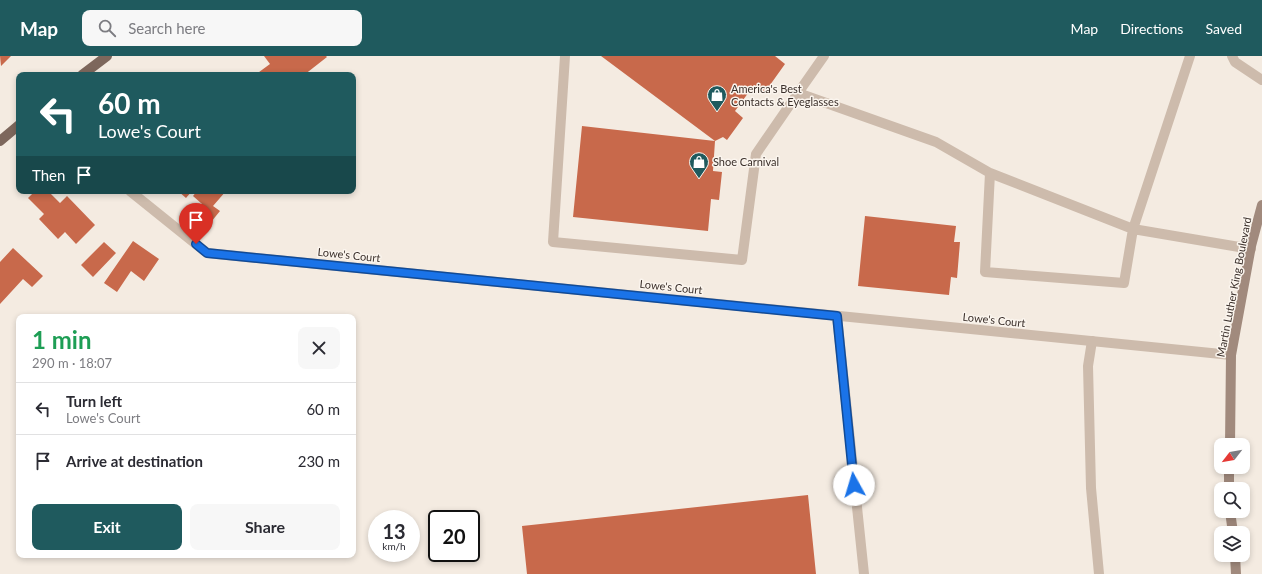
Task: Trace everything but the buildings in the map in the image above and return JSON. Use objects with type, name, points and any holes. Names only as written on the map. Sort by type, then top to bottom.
[{"type":"main road","points":[[86,72],[107,56]]},
{"type":"main road","points":[[0,141],[16,128]]},
{"type":"main road","name":"Martin Luther King Boulevard","points":[[1230,438],[1231,355],[1251,249],[1262,205]]},
{"type":"main road","points":[[1235,562],[1236,574]]},
{"type":"street","points":[[565,56],[553,242],[742,260],[756,154],[824,56]]},
{"type":"street","points":[[990,173],[985,272],[1124,283],[1133,229],[1190,56]]},
{"type":"street","points":[[1232,56],[1235,62],[1262,80]]},
{"type":"street","points":[[798,93],[936,142],[990,173],[1133,229],[1251,249]]},
{"type":"street","name":"Lowe's Court","points":[[134,194],[207,253],[1231,355]]},
{"type":"street","points":[[837,316],[864,574]]},
{"type":"street","points":[[1092,342],[1088,366],[1091,488],[1099,574]]},
{"type":"place","name":"America's Best Contacts & Eyeglasses","points":[[717,112]]},
{"type":"place","name":"Shoe Carnival","points":[[699,179]]},
{"type":"route","points":[[196,244],[207,253],[837,316],[854,485]]}]
